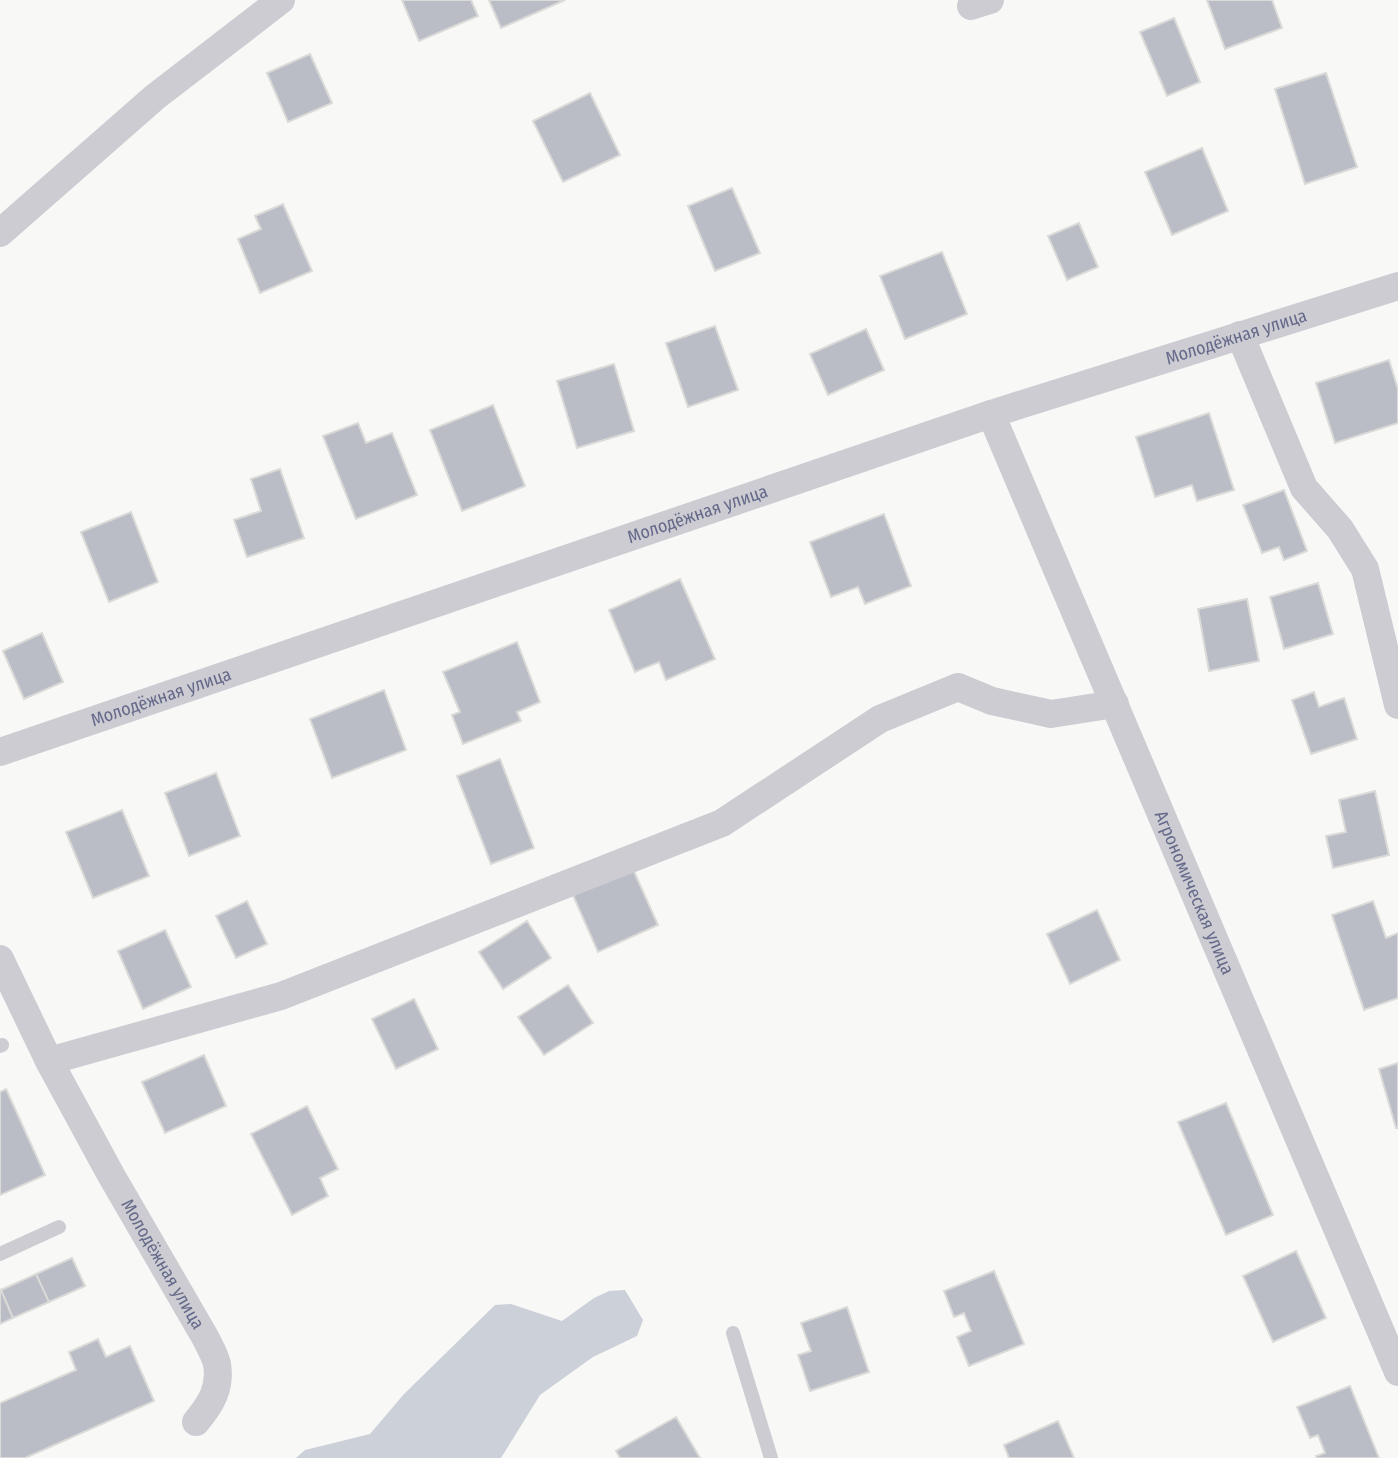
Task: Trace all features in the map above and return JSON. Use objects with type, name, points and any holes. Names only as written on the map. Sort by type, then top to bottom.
[{"type":"street","points":[[0,233],[155,97],[281,0]]},
{"type":"street","name":"Молодёжная улица","points":[[0,752],[991,414],[1398,286]]},
{"type":"street","points":[[1240,335],[1304,488],[1340,529],[1365,569],[1398,705]]},
{"type":"street","name":"Агрономическая улица","points":[[991,414],[1398,1372]]},
{"type":"street","points":[[50,1060],[281,996],[722,823],[880,719],[958,687],[992,701],[1051,714],[1115,704]]},
{"type":"street","name":"Молодёжная улица","points":[[0,959],[111,1175],[205,1337],[217,1363],[216,1388],[210,1405],[196,1422]]},
{"type":"lane","points":[[0,1254],[59,1227]]},
{"type":"lane","points":[[733,1332],[771,1458]]},
{"type":"shaded area","points":[[625,1290],[643,1320],[637,1336],[593,1357],[540,1395],[501,1458],[296,1458],[305,1450],[370,1434],[404,1394],[495,1305],[511,1304],[562,1321],[594,1298],[609,1291]]},
{"type":"building","points":[[402,0],[471,0],[478,16],[419,41]]},
{"type":"building","points":[[489,0],[565,0],[501,28]]},
{"type":"building","points":[[1207,0],[1272,0],[1282,28],[1225,49]]},
{"type":"building","points":[[1174,18],[1200,82],[1167,96],[1140,32]]},
{"type":"building","points":[[310,54],[332,103],[288,122],[267,73]]},
{"type":"building","points":[[1326,73],[1357,167],[1305,184],[1275,89]]},
{"type":"building","points":[[590,93],[620,155],[563,182],[533,121]]},
{"type":"building","points":[[1202,148],[1228,211],[1172,235],[1145,172]]},
{"type":"building","points":[[732,188],[760,253],[715,271],[688,206]]},
{"type":"building","points":[[283,204],[312,271],[260,293],[238,239],[261,229],[255,216]]},
{"type":"building","points":[[1079,223],[1098,267],[1067,280],[1048,236]]},
{"type":"building","points":[[942,252],[967,314],[905,339],[880,276]]},
{"type":"building","points":[[715,326],[738,390],[688,407],[666,343]]},
{"type":"building","points":[[866,329],[884,370],[828,395],[810,354]]},
{"type":"building","points":[[1389,360],[1398,389],[1398,423],[1335,443],[1316,383]]},
{"type":"building","points":[[614,364],[634,431],[577,448],[557,381]]},
{"type":"building","points":[[493,405],[525,486],[462,511],[430,430]]},
{"type":"building","points":[[1209,413],[1234,490],[1197,501],[1192,485],[1155,497],[1136,437]]},
{"type":"building","points":[[358,423],[366,443],[392,433],[417,495],[356,519],[323,436]]},
{"type":"building","points":[[280,469],[304,538],[247,557],[234,520],[261,511],[251,479]]},
{"type":"building","points":[[1284,490],[1307,551],[1284,560],[1279,547],[1262,553],[1243,505]]},
{"type":"building","points":[[131,512],[158,582],[109,602],[81,532]]},
{"type":"building","points":[[884,514],[911,586],[865,604],[858,587],[831,597],[810,542]]},
{"type":"building","points":[[680,579],[715,659],[666,680],[659,662],[635,672],[609,610]]},
{"type":"building","points":[[1318,583],[1333,634],[1284,649],[1270,597]]},
{"type":"building","points":[[1247,599],[1259,661],[1209,671],[1198,609]]},
{"type":"building","points":[[42,633],[63,682],[24,699],[3,651]]},
{"type":"building","points":[[517,642],[540,702],[517,712],[521,721],[463,744],[452,715],[460,712],[443,672]]},
{"type":"building","points":[[384,690],[406,750],[332,778],[310,719]]},
{"type":"building","points":[[1314,692],[1319,707],[1344,698],[1357,739],[1311,754],[1292,700]]},
{"type":"building","points":[[500,759],[534,848],[491,864],[457,776]]},
{"type":"building","points":[[216,773],[240,836],[189,856],[165,793]]},
{"type":"building","points":[[1375,791],[1389,855],[1333,868],[1326,836],[1346,832],[1339,800]]},
{"type":"building","points":[[122,810],[149,876],[93,898],[66,832]]},
{"type":"building","points":[[632,867],[658,925],[598,952],[572,893]]},
{"type":"building","points":[[247,901],[267,944],[236,958],[216,916]]},
{"type":"building","points":[[1373,901],[1386,938],[1398,933],[1398,998],[1364,1010],[1332,915]]},
{"type":"building","points":[[1097,910],[1120,960],[1070,984],[1047,934]]},
{"type":"building","points":[[527,921],[551,958],[503,989],[479,952]]},
{"type":"building","points":[[165,930],[191,987],[143,1009],[118,951]]},
{"type":"building","points":[[568,985],[593,1023],[544,1055],[518,1017]]},
{"type":"building","points":[[414,999],[438,1049],[396,1069],[372,1019]]},
{"type":"building","points":[[204,1055],[226,1106],[165,1133],[142,1082]]},
{"type":"building","points":[[1398,1063],[1398,1128],[1396,1128],[1379,1069]]},
{"type":"building","points":[[6,1089],[45,1175],[0,1195],[0,1092]]},
{"type":"building","points":[[1226,1103],[1273,1215],[1226,1235],[1178,1122]]},
{"type":"building","points":[[307,1106],[338,1169],[320,1178],[328,1196],[292,1215],[251,1134]]},
{"type":"building","points":[[1296,1251],[1326,1318],[1273,1342],[1243,1276]]},
{"type":"building","points":[[72,1258],[85,1286],[49,1302],[36,1274]]},
{"type":"building","points":[[994,1271],[1024,1344],[969,1366],[957,1337],[971,1331],[964,1313],[954,1317],[944,1291]]},
{"type":"building","points":[[36,1274],[49,1302],[13,1318],[1,1290]]},
{"type":"building","points":[[0,1291],[13,1318],[0,1324]]},
{"type":"building","points":[[847,1307],[869,1372],[810,1391],[798,1355],[811,1351],[801,1323]]},
{"type":"building","points":[[98,1339],[106,1357],[130,1346],[154,1401],[25,1458],[0,1458],[0,1403],[76,1370],[69,1352]]},
{"type":"building","points":[[1350,1386],[1379,1458],[1317,1458],[1316,1456],[1325,1453],[1318,1435],[1310,1438],[1297,1407]]},
{"type":"building","points":[[676,1417],[700,1458],[620,1458],[616,1451]]},
{"type":"building","points":[[1058,1421],[1074,1458],[1009,1458],[1004,1445]]}]
